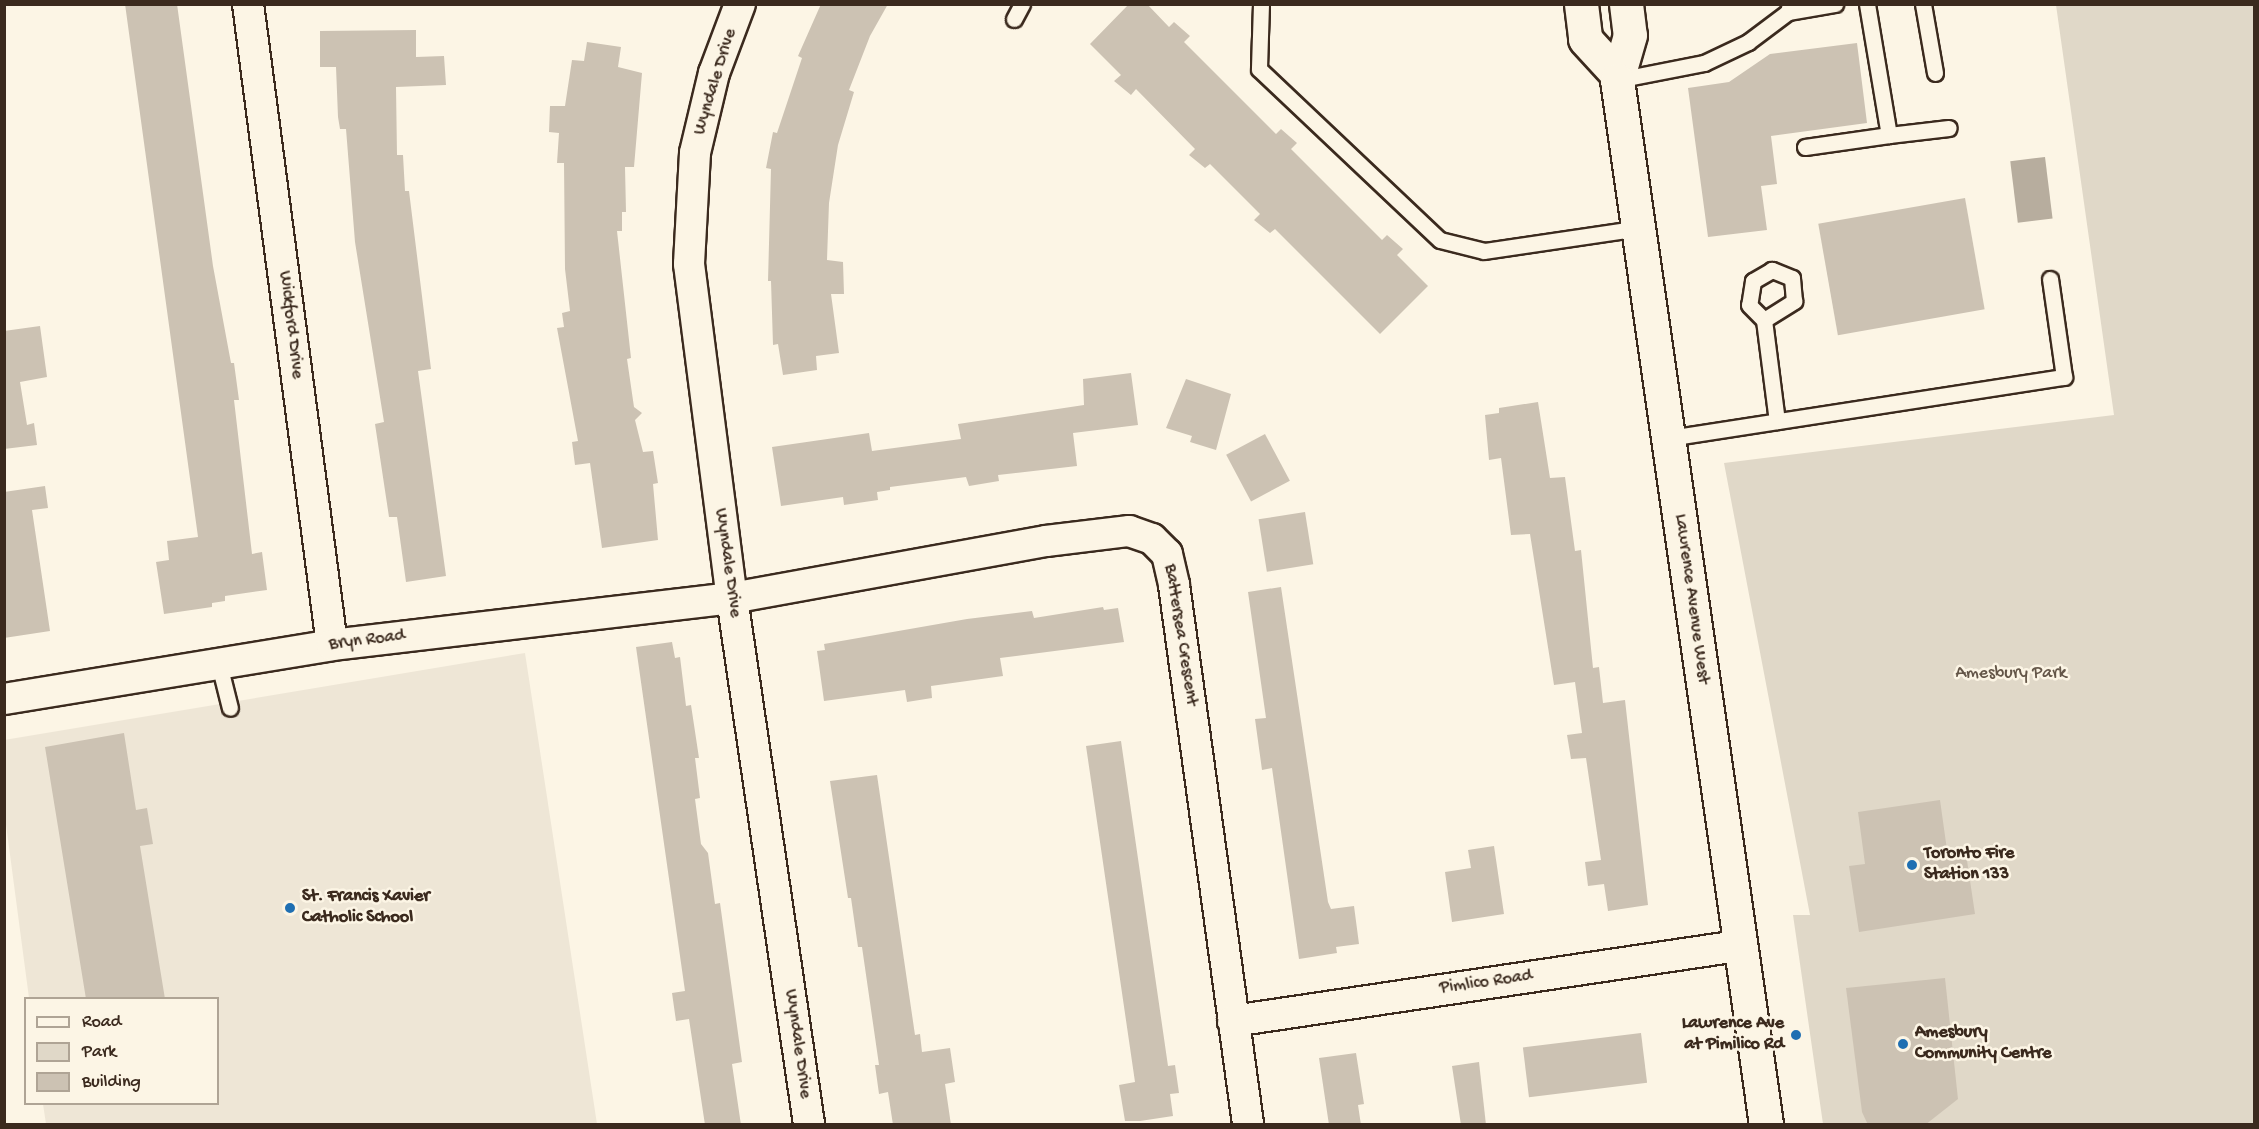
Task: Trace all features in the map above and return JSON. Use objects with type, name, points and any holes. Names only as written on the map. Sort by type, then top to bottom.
[{"type":"main road","points":[[1581,4],[1585,39],[1616,77]]},
{"type":"main road","name":"Lawrence Avenue West","points":[[1626,4],[1630,35],[1616,77],[1640,228],[1738,946],[1766,1125]]},
{"type":"street","name":"Wickford Drive","points":[[248,4],[332,645]]},
{"type":"street","name":"Wyndale Drive","points":[[740,4],[714,73],[695,153],[689,264],[732,598],[809,1125]]},
{"type":"street","name":"Battersea Crescent","points":[[732,598],[1046,542],[1129,531],[1152,539],[1167,555],[1181,621],[1248,1125]]},
{"type":"street","name":"Bryn Road","points":[[4,699],[332,645],[732,598]]},
{"type":"street","name":"Pimlico Road","points":[[1233,1021],[1738,946]]},
{"type":"lane","points":[[1014,19],[1022,4]]},
{"type":"lane","points":[[1261,4],[1259,69],[1440,240],[1484,251],[1640,228]]},
{"type":"lane","points":[[1616,77],[1704,63],[1748,42],[1789,8],[1835,4]]},
{"type":"lane","points":[[1867,4],[1889,135]]},
{"type":"lane","points":[[1923,4],[1935,73]]},
{"type":"lane","points":[[1805,147],[1949,128]]},
{"type":"lane","points":[[1669,438],[2064,377],[2050,279]]},
{"type":"lane","points":[[1764,320],[1777,421]]},
{"type":"lane","points":[[219,664],[230,708]]},
{"type":"shaded area","points":[[2045,157],[2053,219],[2018,223],[2010,161]]},
{"type":"shaded area","name":"St. Francis Xavier Catholic School","points":[[525,653],[597,1124],[46,1124],[43,1105],[219,1105],[219,997],[29,997],[5,817],[4,740]]},
{"type":"green space","name":"Amesbury Park","points":[[2056,5],[2254,5],[2254,1124],[1823,1124],[1793,915],[1810,915],[1724,463],[2114,415]]},
{"type":"building","points":[[125,4],[177,4],[213,266],[231,363],[234,363],[239,400],[234,400],[252,554],[262,552],[267,590],[225,596],[225,601],[212,603],[212,607],[164,614],[156,562],[169,560],[167,541],[198,537]]},
{"type":"building","points":[[821,4],[888,4],[870,36],[849,90],[854,92],[838,145],[829,203],[827,260],[843,262],[844,294],[831,294],[839,353],[816,356],[817,370],[783,375],[778,344],[773,345],[771,281],[768,281],[771,169],[766,168],[773,132],[777,133],[802,58],[798,56]]},
{"type":"building","points":[[1129,4],[1147,4],[1169,27],[1174,22],[1190,36],[1184,42],[1276,134],[1281,129],[1297,143],[1291,149],[1382,240],[1387,235],[1403,249],[1397,255],[1428,286],[1380,334],[1275,229],[1270,233],[1254,220],[1260,214],[1210,164],[1205,168],[1189,155],[1195,149],[1136,89],[1131,95],[1114,81],[1121,75],[1090,44]]},
{"type":"building","points":[[416,30],[416,57],[444,56],[446,85],[396,87],[397,155],[403,155],[405,191],[409,191],[431,369],[418,371],[446,576],[406,582],[397,517],[389,517],[375,424],[384,422],[355,242],[346,129],[340,129],[338,117],[336,67],[320,67],[320,31]]},
{"type":"building","points":[[587,42],[621,47],[618,67],[642,73],[634,167],[625,167],[626,212],[622,212],[622,231],[617,231],[631,358],[627,359],[634,407],[642,413],[635,420],[643,452],[653,451],[658,483],[653,484],[658,540],[602,548],[590,463],[575,465],[572,442],[578,441],[557,328],[564,327],[562,313],[570,311],[565,269],[564,163],[557,163],[559,133],[549,132],[550,106],[565,106],[572,60],[584,61]]},
{"type":"building","points":[[1857,43],[1867,123],[1771,136],[1777,184],[1761,186],[1767,230],[1708,237],[1688,88],[1729,82],[1770,54]]},
{"type":"building","points":[[1965,198],[1985,309],[1838,335],[1818,224]]},
{"type":"building","points":[[40,326],[47,377],[20,382],[27,425],[34,423],[37,445],[4,449],[4,331]]},
{"type":"building","points":[[1131,373],[1138,425],[1073,433],[1077,466],[998,475],[999,481],[969,486],[966,477],[890,487],[890,490],[877,492],[878,500],[844,505],[843,497],[781,506],[772,447],[869,433],[872,451],[961,439],[958,424],[1084,405],[1083,379]]},
{"type":"building","points":[[1186,379],[1231,394],[1216,450],[1190,442],[1192,436],[1166,428]]},
{"type":"building","points":[[1538,402],[1550,478],[1565,477],[1575,551],[1581,550],[1593,668],[1599,667],[1603,703],[1625,700],[1648,905],[1608,911],[1604,884],[1588,886],[1585,862],[1601,860],[1586,758],[1571,759],[1567,735],[1582,733],[1575,682],[1554,685],[1530,534],[1511,535],[1501,458],[1489,460],[1485,415],[1499,413],[1499,408]]},
{"type":"building","points":[[1265,434],[1290,481],[1251,501],[1226,455]]},
{"type":"building","points":[[45,486],[48,508],[32,510],[50,631],[4,638],[4,492]]},
{"type":"building","points":[[1305,512],[1313,564],[1267,572],[1259,519]]},
{"type":"building","points":[[1281,587],[1328,902],[1331,909],[1354,906],[1359,944],[1336,947],[1337,953],[1299,959],[1272,768],[1262,770],[1255,719],[1266,718],[1248,592]]},
{"type":"building","points":[[1103,607],[1104,610],[1118,608],[1124,642],[1000,658],[1003,676],[931,686],[932,698],[907,702],[905,690],[824,701],[817,651],[825,650],[824,644],[967,619],[1032,611],[1034,618]]},
{"type":"building","points":[[672,642],[675,658],[680,657],[686,706],[691,705],[699,758],[695,758],[700,798],[695,799],[701,844],[708,853],[715,904],[720,903],[742,1062],[732,1064],[741,1125],[705,1125],[689,1019],[676,1021],[672,993],[685,991],[636,647]]},
{"type":"building","points":[[124,733],[136,810],[147,808],[153,844],[140,846],[165,997],[86,997],[45,747]]},
{"type":"building","points":[[1121,741],[1168,1066],[1175,1065],[1179,1093],[1170,1094],[1173,1116],[1140,1121],[1125,1121],[1119,1085],[1135,1082],[1086,746]]},
{"type":"building","points":[[877,775],[915,1035],[920,1034],[922,1052],[950,1048],[955,1082],[945,1084],[951,1125],[893,1125],[888,1092],[879,1094],[875,1065],[879,1065],[862,947],[858,947],[851,898],[848,898],[830,781]]},
{"type":"building","name":"Toronto Fire Station 133","points":[[1940,800],[1947,850],[1965,847],[1975,914],[1859,932],[1849,866],[1865,864],[1858,812]]},
{"type":"building","points":[[1494,846],[1504,914],[1452,922],[1445,872],[1471,868],[1468,850]]},
{"type":"building","name":"Amesbury Community Centre","points":[[1945,978],[1958,1099],[1925,1125],[1868,1125],[1862,1112],[1846,988]]},
{"type":"building","points":[[1641,1033],[1647,1083],[1529,1097],[1523,1048]]},
{"type":"building","points":[[1356,1053],[1364,1104],[1358,1105],[1361,1125],[1329,1125],[1319,1058]]},
{"type":"building","points":[[1479,1062],[1486,1125],[1461,1125],[1452,1066]]},
{"type":"place","name":"Toronto Fire Station 133","points":[[1912,865]]},
{"type":"place","name":"St. Francis Xavier Catholic School","points":[[290,908]]},
{"type":"place","name":"Lawrence Ave at Pimilico Rd","points":[[1796,1035]]},
{"type":"place","name":"Amesbury Community Centre","points":[[1903,1044]]}]
